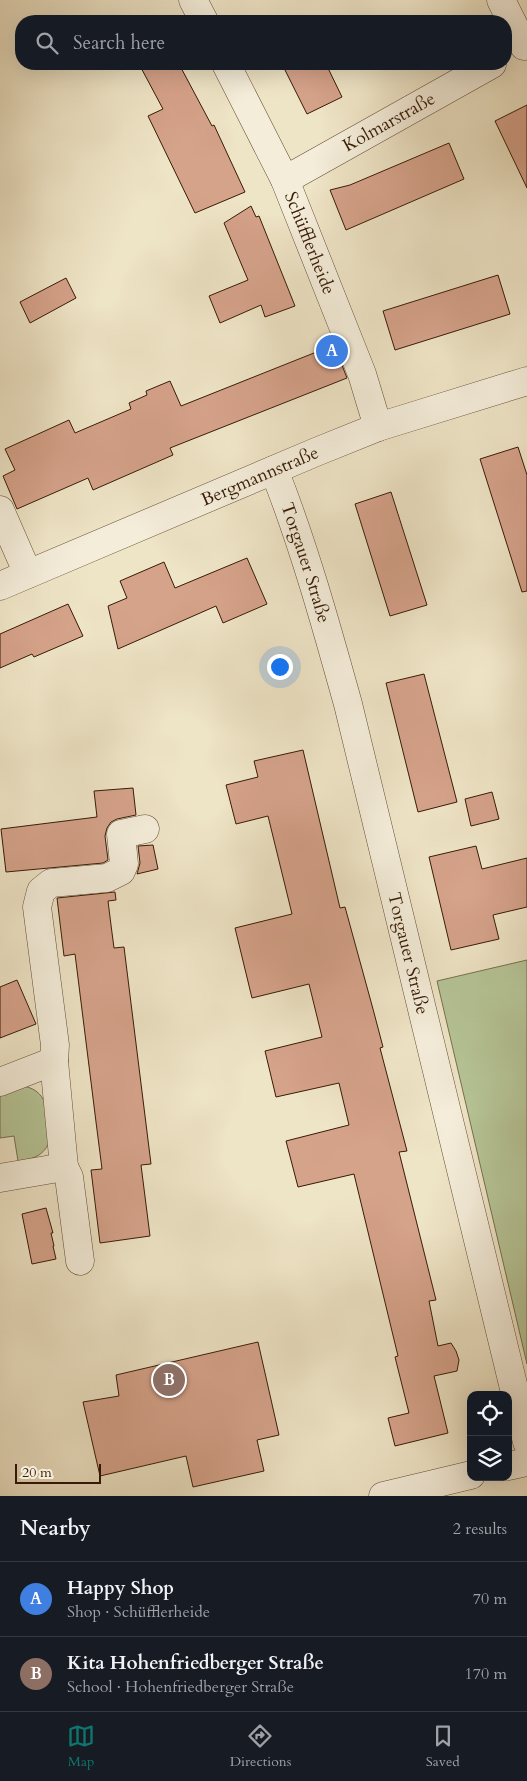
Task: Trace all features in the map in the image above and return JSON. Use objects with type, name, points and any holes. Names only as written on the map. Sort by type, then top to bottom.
[{"type":"street","points":[[193,0],[201,15]]},
{"type":"street","points":[[502,0],[507,15]]},
{"type":"street","points":[[512,29],[519,49]]},
{"type":"street","name":"Schüfflerheide","points":[[229,70],[285,180],[362,374],[378,427]]},
{"type":"street","name":"Kolmarstraße","points":[[285,180],[481,70]]},
{"type":"street","name":"Bergmannstraße","points":[[0,586],[378,427],[527,381]]},
{"type":"street","name":"Torgauer Straße","points":[[274,470],[293,517],[315,586],[348,704],[527,1442]]},
{"type":"street","points":[[0,510],[28,574]]},
{"type":"street","points":[[80,1261],[69,1176],[64,1167],[54,1061],[55,1045],[37,907],[41,890],[51,883],[107,878],[121,871],[124,864],[120,834],[145,829]]},
{"type":"street","points":[[0,1082],[54,1061]]},
{"type":"street","points":[[0,1178],[64,1167]]},
{"type":"street","points":[[512,1465],[527,1462]]},
{"type":"street","points":[[383,1496],[467,1476]]},
{"type":"green space","points":[[527,960],[527,1364],[437,981]]},
{"type":"green space","points":[[23,1086],[32,1089],[43,1100],[48,1116],[49,1143],[36,1157],[18,1161],[14,1136],[0,1138],[0,1092]]},
{"type":"building","points":[[142,70],[182,70],[212,126],[214,125],[245,192],[195,213],[148,116],[163,109]]},
{"type":"building","points":[[285,70],[329,70],[342,97],[307,114]]},
{"type":"building","points":[[527,105],[527,188],[495,121]]},
{"type":"building","points":[[449,143],[464,179],[346,230],[330,190],[350,185]]},
{"type":"building","points":[[251,206],[256,217],[259,216],[295,306],[265,317],[261,305],[220,323],[209,296],[248,280],[224,223]]},
{"type":"building","points":[[498,275],[510,314],[395,350],[383,311]]},
{"type":"building","points":[[66,278],[76,298],[30,323],[20,302]]},
{"type":"building","points":[[334,345],[347,378],[170,448],[173,455],[93,490],[88,478],[17,509],[3,476],[15,470],[5,449],[69,420],[75,433],[131,409],[129,403],[147,395],[146,391],[170,381],[181,406]]},
{"type":"building","points":[[518,447],[527,475],[527,591],[522,592],[480,459]]},
{"type":"building","points":[[391,492],[427,605],[390,616],[355,504]]},
{"type":"building","points":[[247,558],[267,604],[223,623],[216,606],[118,649],[108,606],[127,598],[120,581],[164,562],[175,588]]},
{"type":"building","points":[[68,604],[83,636],[34,657],[32,654],[0,668],[0,634]]},
{"type":"building","points":[[424,674],[457,802],[418,812],[386,683]]},
{"type":"building","points":[[303,750],[340,908],[345,907],[383,1047],[380,1048],[407,1151],[399,1152],[436,1300],[429,1301],[438,1346],[451,1343],[459,1360],[457,1371],[434,1376],[448,1433],[395,1446],[388,1418],[409,1413],[395,1357],[398,1356],[354,1174],[298,1187],[286,1141],[349,1125],[339,1083],[276,1097],[265,1051],[322,1037],[309,984],[252,998],[235,928],[292,914],[268,816],[236,824],[226,785],[258,777],[254,761]]},
{"type":"building","points":[[133,788],[136,815],[117,819],[111,822],[107,828],[105,836],[108,860],[103,863],[6,872],[1,829],[97,817],[94,791]]},
{"type":"building","points":[[492,792],[499,819],[471,826],[465,799]]},
{"type":"building","points":[[153,845],[158,869],[137,874],[140,863],[138,846]]},
{"type":"building","points":[[476,846],[482,869],[527,858],[527,907],[493,915],[499,939],[451,950],[429,857]]},
{"type":"building","points":[[115,892],[116,900],[108,901],[114,948],[124,947],[151,1164],[141,1165],[150,1236],[100,1243],[91,1170],[102,1169],[75,954],[64,956],[57,898]]},
{"type":"building","points":[[17,980],[36,1024],[0,1038],[0,987]]},
{"type":"building","points":[[46,1208],[53,1233],[51,1233],[56,1259],[32,1264],[22,1214]]},
{"type":"building","points":[[258,1342],[279,1435],[257,1440],[264,1471],[193,1487],[186,1456],[100,1476],[83,1402],[119,1396],[116,1375]]},
{"type":"place","name":"Happy Shop","points":[[332,351]]},
{"type":"place","name":"Kita Hohenfriedberger Straße","points":[[169,1380]]}]
